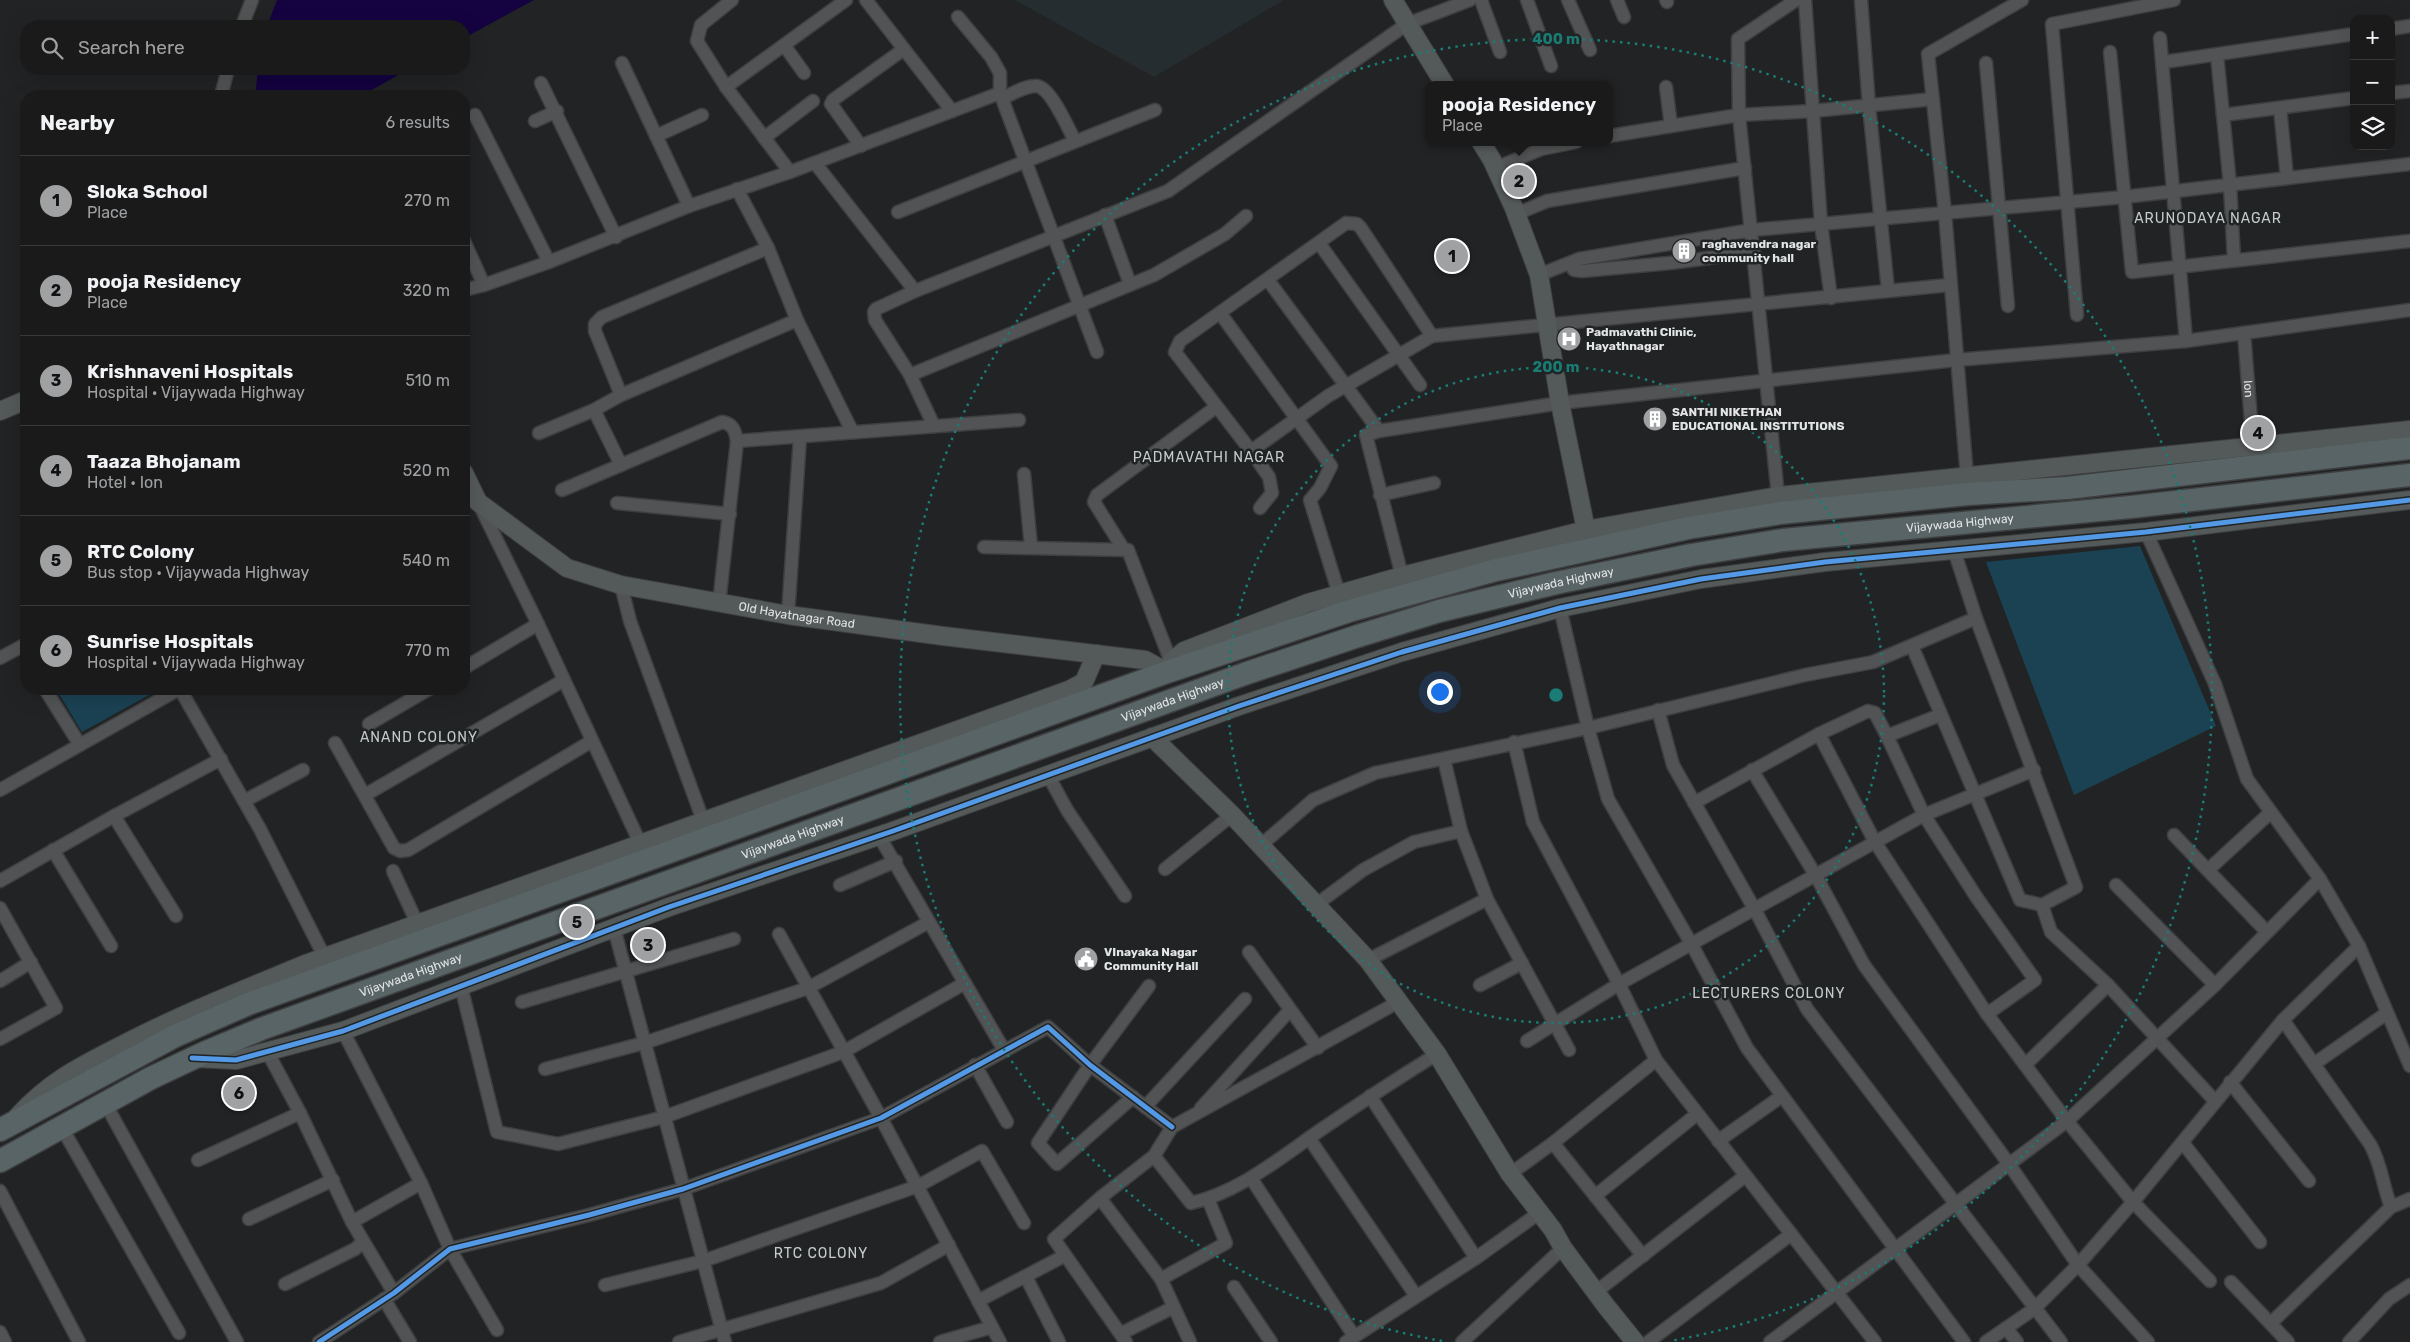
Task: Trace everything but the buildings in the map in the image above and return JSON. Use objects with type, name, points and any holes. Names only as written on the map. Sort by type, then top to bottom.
[{"type":"highway","name":"Vijaywada Highway","points":[[5,1127],[174,1036],[328,966],[1169,667],[1349,611],[1496,570],[1688,528],[1780,513],[1968,494],[2067,488],[2410,448]]},
{"type":"highway","name":"Vijaywada Highway","points":[[0,1161],[192,1058],[328,1004],[454,961],[604,904],[1247,673],[1358,636],[1466,605],[1556,583],[1691,555],[1783,540],[2131,507],[2410,475]]},
{"type":"highway","points":[[1857,506],[1859,533]]},
{"type":"highway","points":[[69,1092],[84,1116]]},
{"type":"street","points":[[244,20],[252,0]]},
{"type":"street","points":[[732,0],[701,26],[697,41],[726,87],[790,172]]},
{"type":"street","points":[[726,87],[846,0]]},
{"type":"street","points":[[866,0],[952,111]]},
{"type":"street","points":[[1393,0],[1443,81]]},
{"type":"street","points":[[934,426],[910,375],[875,320],[874,312],[876,309],[915,291],[1053,235],[1168,191],[1407,24],[1470,0]]},
{"type":"street","points":[[1481,0],[1500,52]]},
{"type":"street","points":[[1527,0],[1550,66]]},
{"type":"street","points":[[1568,0],[1590,50]]},
{"type":"street","points":[[1617,0],[1624,17]]},
{"type":"street","points":[[1778,496],[1765,380],[1760,305],[1739,115],[1738,39],[1796,0]]},
{"type":"street","points":[[1805,0],[1821,224],[1831,298]]},
{"type":"street","points":[[1861,0],[1868,106],[1888,290]]},
{"type":"street","points":[[1967,477],[1949,285],[1945,213],[1928,54],[2022,0]]},
{"type":"street","points":[[2078,315],[2052,24],[2174,0]]},
{"type":"street","points":[[958,17],[991,57],[1000,72],[1001,96],[1097,352]]},
{"type":"street","points":[[2395,28],[2410,26]]},
{"type":"street","points":[[2164,62],[2350,35]]},
{"type":"street","points":[[2160,38],[2164,62],[2186,341]]},
{"type":"street","points":[[784,45],[804,73]]},
{"type":"street","points":[[861,146],[831,104],[833,100],[904,49]]},
{"type":"street","points":[[2110,52],[2132,272],[2410,241]]},
{"type":"street","points":[[2217,55],[2230,185],[2234,260]]},
{"type":"street","points":[[622,63],[689,206]]},
{"type":"street","points":[[1986,63],[2008,306]]},
{"type":"street","points":[[223,90],[226,75]]},
{"type":"street","points":[[542,83],[616,236]]},
{"type":"street","points":[[470,288],[548,262],[689,206],[816,163],[952,111],[1030,87],[1038,86],[1047,92],[1075,141]]},
{"type":"street","points":[[1666,87],[1671,126]]},
{"type":"street","points":[[2395,93],[2410,91]]},
{"type":"street","points":[[1613,135],[1739,115],[1813,111],[1933,99]]},
{"type":"street","points":[[2223,115],[2350,99]]},
{"type":"street","points":[[764,138],[813,101]]},
{"type":"street","points":[[2280,108],[2287,178]]},
{"type":"street","points":[[898,212],[1155,110]]},
{"type":"street","points":[[535,121],[557,112]]},
{"type":"street","points":[[475,115],[548,262]]},
{"type":"street","points":[[656,136],[702,115]]},
{"type":"street","points":[[1484,146],[1516,214],[1539,275],[1560,403],[1586,530]]},
{"type":"street","points":[[1496,168],[1541,149],[1556,146]]},
{"type":"street","points":[[816,163],[915,291]]},
{"type":"street","points":[[1539,275],[1579,259],[1752,230],[2124,197],[2410,164]]},
{"type":"street","points":[[1516,214],[1548,201],[1745,168]]},
{"type":"street","points":[[737,189],[768,248],[797,320],[852,431]]},
{"type":"street","points":[[1105,215],[1130,284]]},
{"type":"street","points":[[910,375],[1154,274],[1225,234],[1246,216]]},
{"type":"street","points":[[1260,508],[1272,492],[1272,483],[1251,451],[1175,352],[1180,341],[1346,223],[1357,224],[1361,228],[1432,336]]},
{"type":"street","points":[[1319,243],[1420,385]]},
{"type":"street","points":[[621,395],[595,331],[595,324],[602,318],[768,248]]},
{"type":"street","points":[[1570,264],[1574,270],[1582,271],[1670,263],[1754,252]]},
{"type":"street","points":[[470,254],[484,285]]},
{"type":"street","points":[[1268,280],[1379,431]]},
{"type":"street","points":[[1251,451],[1328,396],[1432,336],[1949,285]]},
{"type":"street","points":[[1402,576],[1380,496],[1366,435],[1379,431],[1560,403],[1956,360],[2186,341],[2410,310]]},
{"type":"street","points":[[1220,314],[1331,466],[1320,488],[1310,500],[1339,594]]},
{"type":"street","points":[[539,433],[594,410],[621,395],[797,320]]},
{"type":"street","name":"Ion","points":[[2244,333],[2253,446]]},
{"type":"street","points":[[0,411],[20,403]]},
{"type":"street","points":[[1124,550],[1094,502],[1097,495],[1216,407]]},
{"type":"street","points":[[594,410],[621,465]]},
{"type":"street","points":[[737,441],[1019,420]]},
{"type":"street","points":[[562,490],[722,422],[732,427],[736,431],[737,441],[719,604]]},
{"type":"street","points":[[984,547],[1128,550],[1169,667],[1184,651],[1308,603],[1402,576],[1586,530],[1778,496],[2410,430]]},
{"type":"street","points":[[788,615],[800,437]]},
{"type":"street","points":[[1024,474],[1031,548]]},
{"type":"street","points":[[1380,496],[1434,483]]},
{"type":"street","name":"Old Hayatnagar Road","points":[[470,485],[478,502],[567,568],[621,586],[788,615],[1145,660],[1169,667]]},
{"type":"street","points":[[192,1058],[236,1060],[268,1053],[343,1031],[614,928],[879,836],[1239,706],[1402,652],[1560,608],[1701,579],[1825,562],[2146,532],[2410,500]]},
{"type":"street","points":[[478,502],[538,624],[641,845]]},
{"type":"street","points":[[617,503],[730,514]]},
{"type":"street","points":[[2146,532],[2215,684],[2247,779],[2320,879],[2359,946],[2410,1066]]},
{"type":"street","points":[[1912,646],[2020,900],[2042,905],[2076,887],[1976,618],[1954,550]]},
{"type":"street","points":[[621,586],[630,621],[704,823]]},
{"type":"street","points":[[1560,608],[1588,728],[1608,799],[1692,945],[1747,1048],[1964,1342]]},
{"type":"street","points":[[1260,846],[1313,800],[1375,773],[1514,742],[1588,728],[1805,675],[1873,662],[1976,618]]},
{"type":"street","points":[[470,664],[538,624]]},
{"type":"street","points":[[0,658],[20,647]]},
{"type":"street","points":[[5,1127],[37,1095],[67,1073],[157,1027],[235,993],[328,966],[418,925],[704,823],[830,786],[1069,690],[1084,682],[1096,654]]},
{"type":"street","points":[[366,795],[564,680]]},
{"type":"street","points":[[49,695],[80,745]]},
{"type":"street","points":[[0,790],[168,695]]},
{"type":"street","points":[[183,695],[244,801],[328,966]]},
{"type":"street","points":[[370,724],[419,695]]},
{"type":"street","points":[[1658,710],[1673,765],[1755,910],[1807,1008],[2034,1309],[2061,1342]]},
{"type":"street","points":[[1694,803],[1819,734],[1872,711],[1875,713],[1924,815],[1977,898],[2035,980],[1987,1014]]},
{"type":"street","points":[[1887,736],[1940,715]]},
{"type":"street","points":[[1819,734],[1875,842],[1987,1014],[2067,1121],[2133,1202],[2210,1281]]},
{"type":"street","points":[[1152,737],[1232,815],[1368,960],[1400,1001],[1437,1054],[1510,1174],[1553,1230],[1563,1248],[1635,1342]]},
{"type":"street","points":[[335,743],[366,795],[394,848],[400,851],[408,850],[592,741]]},
{"type":"street","points":[[1514,742],[1533,822],[1619,984],[1656,1060],[1835,1293],[1875,1342]]},
{"type":"street","points":[[0,880],[221,759]]},
{"type":"street","points":[[1444,759],[1461,831],[1487,899],[1569,1050]]},
{"type":"street","points":[[244,801],[302,770]]},
{"type":"street","points":[[1752,770],[1816,876],[1864,965],[2008,1164],[2078,1265],[2148,1342]]},
{"type":"street","points":[[1527,1041],[1619,984],[1924,815],[2034,770]]},
{"type":"street","points":[[1048,775],[1067,810],[1125,896]]},
{"type":"street","points":[[2208,870],[2271,812]]},
{"type":"street","points":[[1165,869],[1232,815]]},
{"type":"street","points":[[114,816],[176,916]]},
{"type":"street","points":[[1317,904],[1363,870],[1414,842],[1461,831]]},
{"type":"street","points":[[2174,835],[2266,931]]},
{"type":"street","points":[[879,836],[896,862],[1004,1050]]},
{"type":"street","points":[[53,850],[111,946]]},
{"type":"street","points":[[840,885],[896,862]]},
{"type":"street","points":[[393,871],[418,925]]},
{"type":"street","points":[[1770,1342],[2067,1121],[2215,985],[2266,931],[2320,879]]},
{"type":"street","points":[[2116,885],[2215,985]]},
{"type":"street","points":[[1368,960],[1487,899]]},
{"type":"street","points":[[2042,905],[2051,932],[2108,985],[2216,1101]]},
{"type":"street","points":[[0,908],[5,927],[31,962],[56,1008],[0,1039]]},
{"type":"street","points":[[545,1069],[644,1044],[808,988],[929,922]]},
{"type":"street","points":[[614,928],[725,1342]]},
{"type":"street","points":[[779,934],[918,1186],[1000,1342]]},
{"type":"street","points":[[522,1002],[624,970],[734,939]]},
{"type":"street","points":[[1986,1342],[2034,1309],[2078,1265],[2183,1143],[2230,1082],[2283,1020],[2359,946]]},
{"type":"street","points":[[1249,952],[1318,1048]]},
{"type":"street","points":[[0,981],[31,962]]},
{"type":"street","points":[[1480,985],[1522,962]]},
{"type":"street","points":[[460,986],[497,1132],[558,1144],[664,1117],[843,1052],[965,983]]},
{"type":"street","points":[[2025,1064],[2108,985]]},
{"type":"street","points":[[1134,1097],[1056,1164],[1038,1143],[1090,1065],[1149,986]]},
{"type":"street","points":[[1145,1107],[1245,1000]]},
{"type":"street","points":[[1174,1307],[1124,1338],[1064,1256],[1054,1239],[1100,1198],[1154,1156],[1172,1127],[1400,1001]]},
{"type":"street","points":[[1194,1115],[1290,1010]]},
{"type":"street","points":[[2314,1064],[2387,1013]]},
{"type":"street","points":[[2283,1020],[2380,1161],[2384,1188],[2391,1206]]},
{"type":"street","points":[[319,1342],[389,1296],[450,1250],[683,1189],[881,1118],[975,1065],[1048,1027],[1090,1065],[1172,1127]]},
{"type":"street","points":[[343,1031],[420,1183],[450,1250],[497,1330]]},
{"type":"street","points":[[268,1053],[333,1180],[410,1342]]},
{"type":"street","points":[[1154,1156],[1191,1204],[1208,1199],[1252,1178],[1370,1096],[1437,1054]]},
{"type":"street","points":[[1510,1174],[1553,1143],[1656,1060]]},
{"type":"street","points":[[975,1065],[1008,1122]]},
{"type":"street","points":[[2230,1082],[2309,1181]]},
{"type":"street","points":[[1370,1096],[1476,1258]]},
{"type":"street","points":[[1718,1141],[1782,1096]]},
{"type":"street","points":[[105,1104],[237,1342]]},
{"type":"street","points":[[198,1160],[300,1113]]},
{"type":"street","points":[[1595,1196],[1697,1114]]},
{"type":"street","points":[[62,1128],[179,1333]]},
{"type":"street","points":[[1309,1138],[1416,1296]]},
{"type":"street","points":[[1553,1143],[1643,1256]]},
{"type":"street","points":[[2183,1143],[2260,1242]]},
{"type":"street","points":[[605,1285],[703,1261],[918,1186],[982,1151],[1024,1223]]},
{"type":"street","points":[[1597,1291],[1745,1176]]},
{"type":"street","points":[[1252,1178],[1350,1339],[1476,1258],[1539,1213]]},
{"type":"street","points":[[249,1219],[333,1180]]},
{"type":"street","points":[[352,1222],[420,1183]]},
{"type":"street","points":[[0,1191],[76,1341]]},
{"type":"street","points":[[1100,1198],[1160,1279],[1190,1342]]},
{"type":"street","points":[[1160,1279],[1226,1244],[1208,1199]]},
{"type":"street","points":[[2271,1323],[2391,1206],[2410,1199]]},
{"type":"street","points":[[1648,1342],[1790,1235]]},
{"type":"street","points":[[285,1284],[363,1242]]},
{"type":"street","points":[[679,1342],[881,1284],[949,1245]]},
{"type":"street","points":[[1462,1342],[1563,1248]]},
{"type":"street","points":[[978,1301],[1064,1256]]},
{"type":"street","points":[[1026,1276],[1059,1342]]},
{"type":"street","points":[[2231,1282],[2288,1342]]},
{"type":"street","points":[[2349,1342],[2389,1299],[2410,1285]]},
{"type":"street","points":[[1234,1287],[1271,1342]]},
{"type":"street","points":[[940,1342],[992,1327]]},
{"type":"street","points":[[2006,1328],[2017,1342]]},
{"type":"street","points":[[0,1332],[5,1342]]},
{"type":"shaded area","points":[[277,0],[534,0],[470,35],[470,20],[269,20]]},
{"type":"shaded area","points":[[1015,0],[1284,0],[1154,77]]},
{"type":"shaded area","points":[[257,75],[398,75],[372,90],[256,90]]},
{"type":"shaded area","points":[[2140,546],[2216,726],[2074,795],[1986,562]]},
{"type":"shaded area","points":[[60,695],[149,695],[82,732]]},
{"type":"cycle path","points":[[192,1058],[236,1060],[343,1031],[669,907],[893,831],[1239,706],[1402,652],[1560,608],[1701,579],[1825,562],[2146,532],[2410,500]]},
{"type":"cycle path","points":[[319,1342],[394,1293],[450,1249],[589,1215],[683,1189],[881,1118],[1048,1027],[1090,1065],[1172,1127]]},
{"type":"place","name":"pooja Residency","points":[[1519,181]]},
{"type":"place","name":"raghavendra nagar community hall","points":[[1684,251]]},
{"type":"place","name":"Sloka School","points":[[1452,256]]},
{"type":"place","name":"Padmavathi Clinic, Hayathnagar","points":[[1569,339]]},
{"type":"place","name":"SANTHI NIKETHAN EDUCATIONAL INSTITUTIONS","points":[[1655,419]]},
{"type":"place","name":"Taaza Bhojanam","points":[[2258,433]]},
{"type":"place","name":"RTC Colony","points":[[577,922]]},
{"type":"place","name":"Krishnaveni Hospitals","points":[[648,945]]},
{"type":"place","name":"VInayaka Nagar Community Hall","points":[[1086,959]]},
{"type":"place","name":"Sunrise Hospitals","points":[[239,1093]]},
{"type":"district","name":"ARUNODAYA NAGAR","points":[[2208,218]]},
{"type":"district","name":"PADMAVATHI NAGAR","points":[[1209,457]]},
{"type":"district","name":"ANAND COLONY","points":[[419,737]]},
{"type":"district","name":"LECTURERS COLONY","points":[[1769,993]]},
{"type":"district","name":"RTC COLONY","points":[[821,1253]]}]
